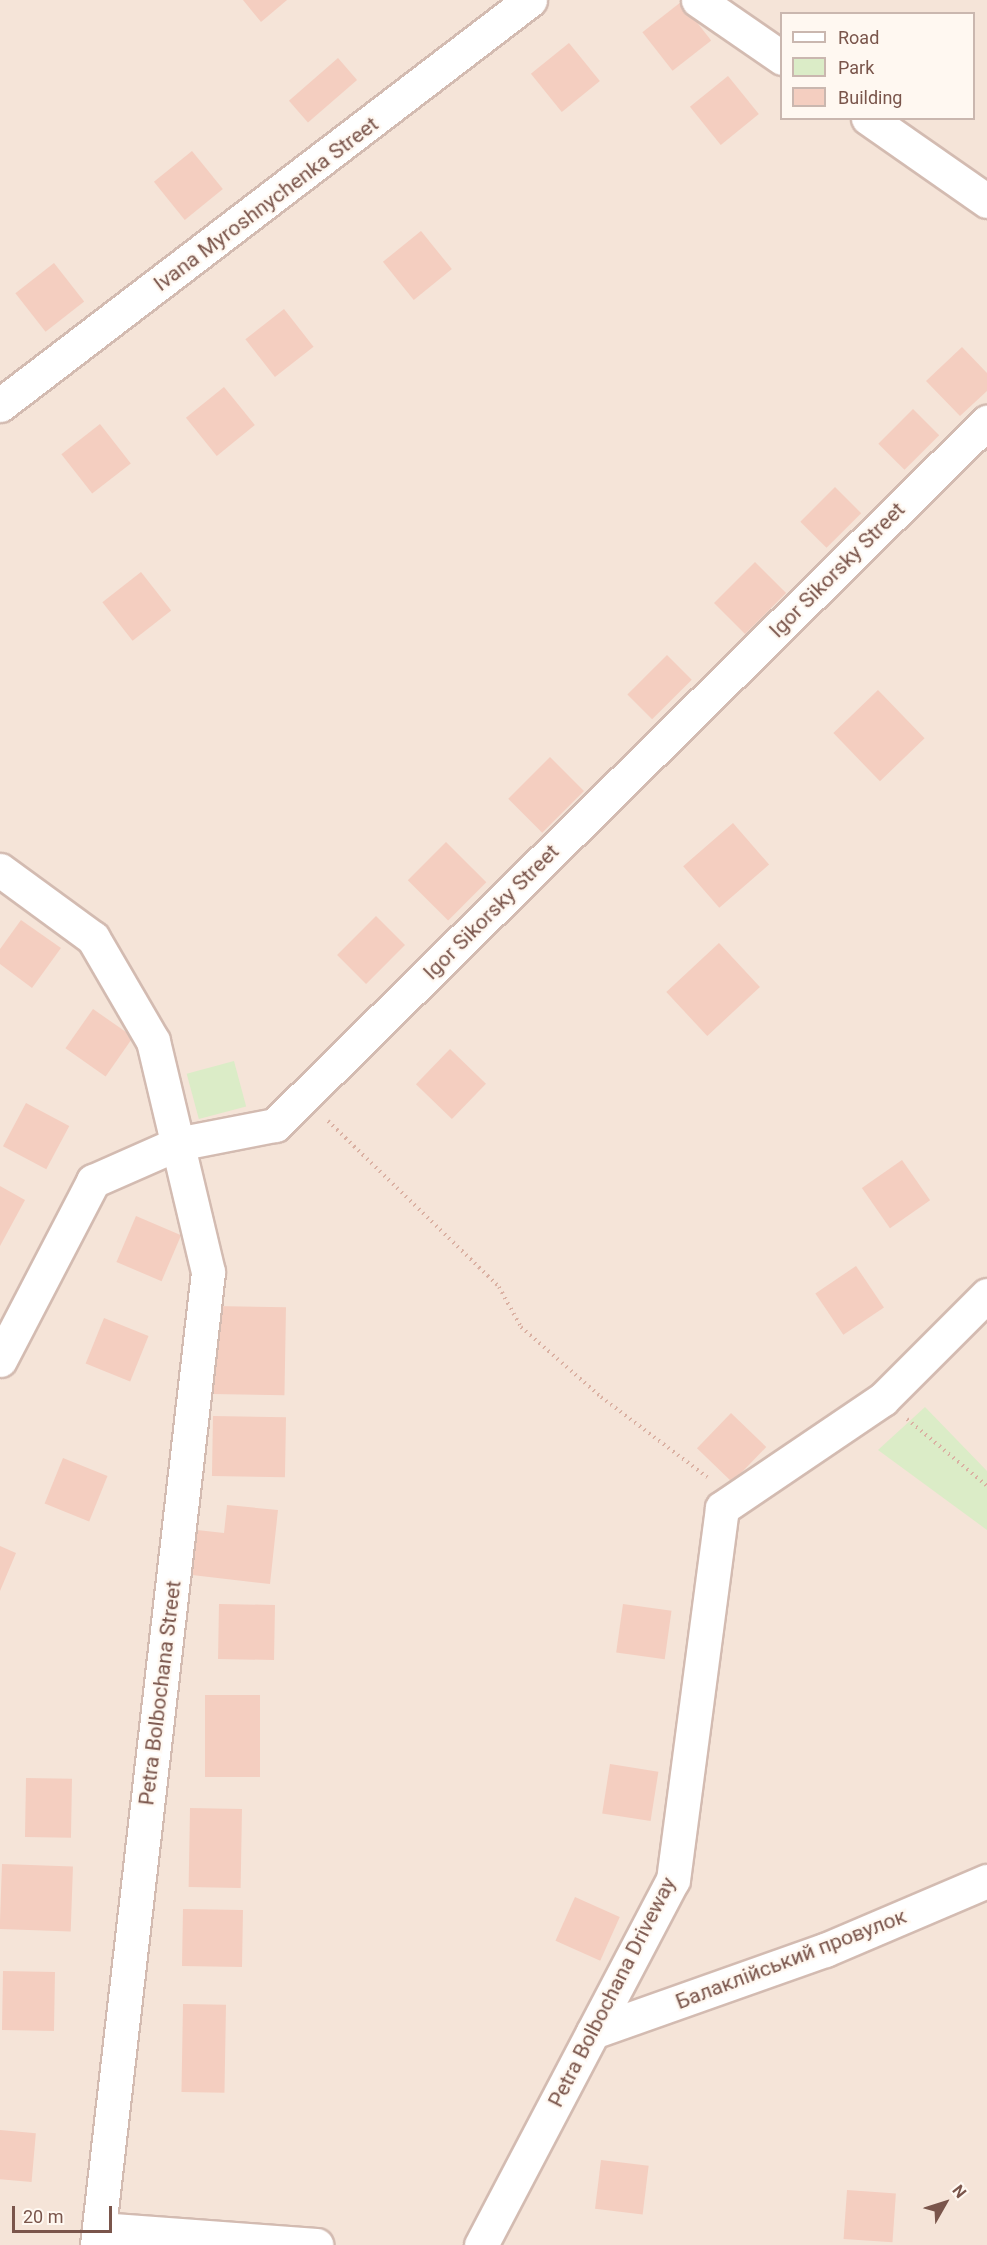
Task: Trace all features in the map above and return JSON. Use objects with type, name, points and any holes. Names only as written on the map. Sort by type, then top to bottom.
[{"type":"street","name":"Ivana Myroshnychenka Street","points":[[0,405],[530,0]]},
{"type":"street","points":[[698,0],[780,57]]},
{"type":"street","points":[[871,120],[987,201]]},
{"type":"street","name":"Igor Sikorsky Street","points":[[0,1360],[93,1181],[177,1144],[275,1125],[987,422]]},
{"type":"street","name":"Petra Bolbochana Street","points":[[0,870],[93,938],[153,1041],[208,1272],[98,2237]]},
{"type":"street","points":[[728,1503],[883,1399],[987,1295]]},
{"type":"street","name":"Petra Bolbochana Driveway","points":[[481,2245],[673,1880],[728,1503]]},
{"type":"street","name":"Балаклійський провулок","points":[[593,2032],[825,1950],[987,1881]]},
{"type":"street","points":[[98,2237],[316,2245]]},
{"type":"path","points":[[303,1098],[499,1287],[521,1327],[728,1503]]},
{"type":"path","points":[[883,1399],[987,1486]]},
{"type":"shaded area","points":[[0,0],[987,0],[987,2245],[0,2245]]},
{"type":"green space","points":[[234,1061],[246,1106],[199,1119],[187,1074]]},
{"type":"green space","points":[[925,1407],[987,1471],[987,1530],[878,1450]]},
{"type":"building","points":[[243,0],[287,0],[261,22]]},
{"type":"building","points":[[681,2],[711,41],[673,71],[642,32]]},
{"type":"building","points":[[569,43],[600,81],[562,112],[531,74]]},
{"type":"building","points":[[338,58],[357,80],[308,123],[289,101]]},
{"type":"building","points":[[728,76],[759,114],[721,145],[690,107]]},
{"type":"building","points":[[192,151],[223,189],[185,220],[154,182]]},
{"type":"building","points":[[421,231],[452,269],[414,300],[383,262]]},
{"type":"building","points":[[54,263],[84,302],[46,332],[15,293]]},
{"type":"building","points":[[284,309],[314,347],[275,377],[245,339]]},
{"type":"building","points":[[962,347],[987,373],[987,391],[960,416],[926,381]]},
{"type":"building","points":[[224,387],[255,425],[217,456],[186,418]]},
{"type":"building","points":[[913,409],[939,435],[905,470],[878,444]]},
{"type":"building","points":[[100,424],[131,463],[92,494],[61,454]]},
{"type":"building","points":[[835,487],[861,513],[827,548],[800,522]]},
{"type":"building","points":[[755,562],[786,593],[745,634],[714,603]]},
{"type":"building","points":[[141,572],[171,611],[133,641],[102,602]]},
{"type":"building","points":[[667,655],[692,680],[652,719],[627,695]]},
{"type":"building","points":[[878,690],[925,738],[880,781],[833,733]]},
{"type":"building","points":[[550,757],[584,791],[542,833],[508,799]]},
{"type":"building","points":[[733,823],[769,865],[719,908],[683,866]]},
{"type":"building","points":[[446,842],[486,882],[448,920],[408,880]]},
{"type":"building","points":[[376,916],[405,945],[366,984],[337,955]]},
{"type":"building","points":[[21,920],[61,948],[32,988],[0,964],[0,949]]},
{"type":"building","points":[[719,943],[760,987],[707,1036],[666,992]]},
{"type":"building","points":[[93,1009],[133,1037],[106,1076],[65,1048]]},
{"type":"building","points":[[450,1049],[486,1084],[452,1119],[416,1084]]},
{"type":"building","points":[[26,1103],[69,1126],[46,1169],[3,1146]]},
{"type":"building","points":[[902,1160],[930,1200],[890,1228],[862,1188]]},
{"type":"building","points":[[0,1186],[25,1200],[0,1246]]},
{"type":"building","points":[[136,1216],[181,1235],[162,1281],[116,1262]]},
{"type":"building","points":[[856,1266],[884,1307],[843,1335],[815,1293]]},
{"type":"building","points":[[213,1306],[286,1307],[284,1395],[211,1394]]},
{"type":"building","points":[[104,1318],[149,1336],[130,1381],[86,1363]]},
{"type":"building","points":[[731,1413],[766,1447],[732,1482],[697,1448]]},
{"type":"building","points":[[213,1416],[286,1417],[285,1477],[212,1476]]},
{"type":"building","points":[[63,1458],[108,1476],[89,1521],[45,1503]]},
{"type":"building","points":[[227,1505],[278,1510],[270,1584],[192,1575],[197,1530],[224,1533]]},
{"type":"building","points":[[0,1546],[16,1553],[0,1591]]},
{"type":"building","points":[[219,1604],[275,1605],[274,1660],[218,1659]]},
{"type":"building","points":[[623,1604],[672,1611],[665,1659],[616,1653]]},
{"type":"building","points":[[205,1695],[260,1695],[260,1777],[205,1777]]},
{"type":"building","points":[[610,1764],[658,1772],[651,1821],[602,1813]]},
{"type":"building","points":[[26,1778],[72,1779],[71,1838],[25,1837]]},
{"type":"building","points":[[190,1808],[242,1809],[241,1888],[189,1887]]},
{"type":"building","points":[[2,1864],[73,1866],[71,1931],[0,1929]]},
{"type":"building","points":[[575,1897],[620,1917],[600,1961],[555,1941]]},
{"type":"building","points":[[183,1909],[243,1910],[242,1967],[182,1966]]},
{"type":"building","points":[[3,1971],[55,1972],[54,2031],[2,2030]]},
{"type":"building","points":[[183,2004],[226,2005],[224,2093],[181,2092]]},
{"type":"building","points":[[0,2130],[36,2133],[32,2182],[0,2179]]},
{"type":"building","points":[[601,2160],[649,2166],[643,2214],[595,2209]]},
{"type":"building","points":[[847,2190],[896,2193],[892,2242],[844,2239]]}]
